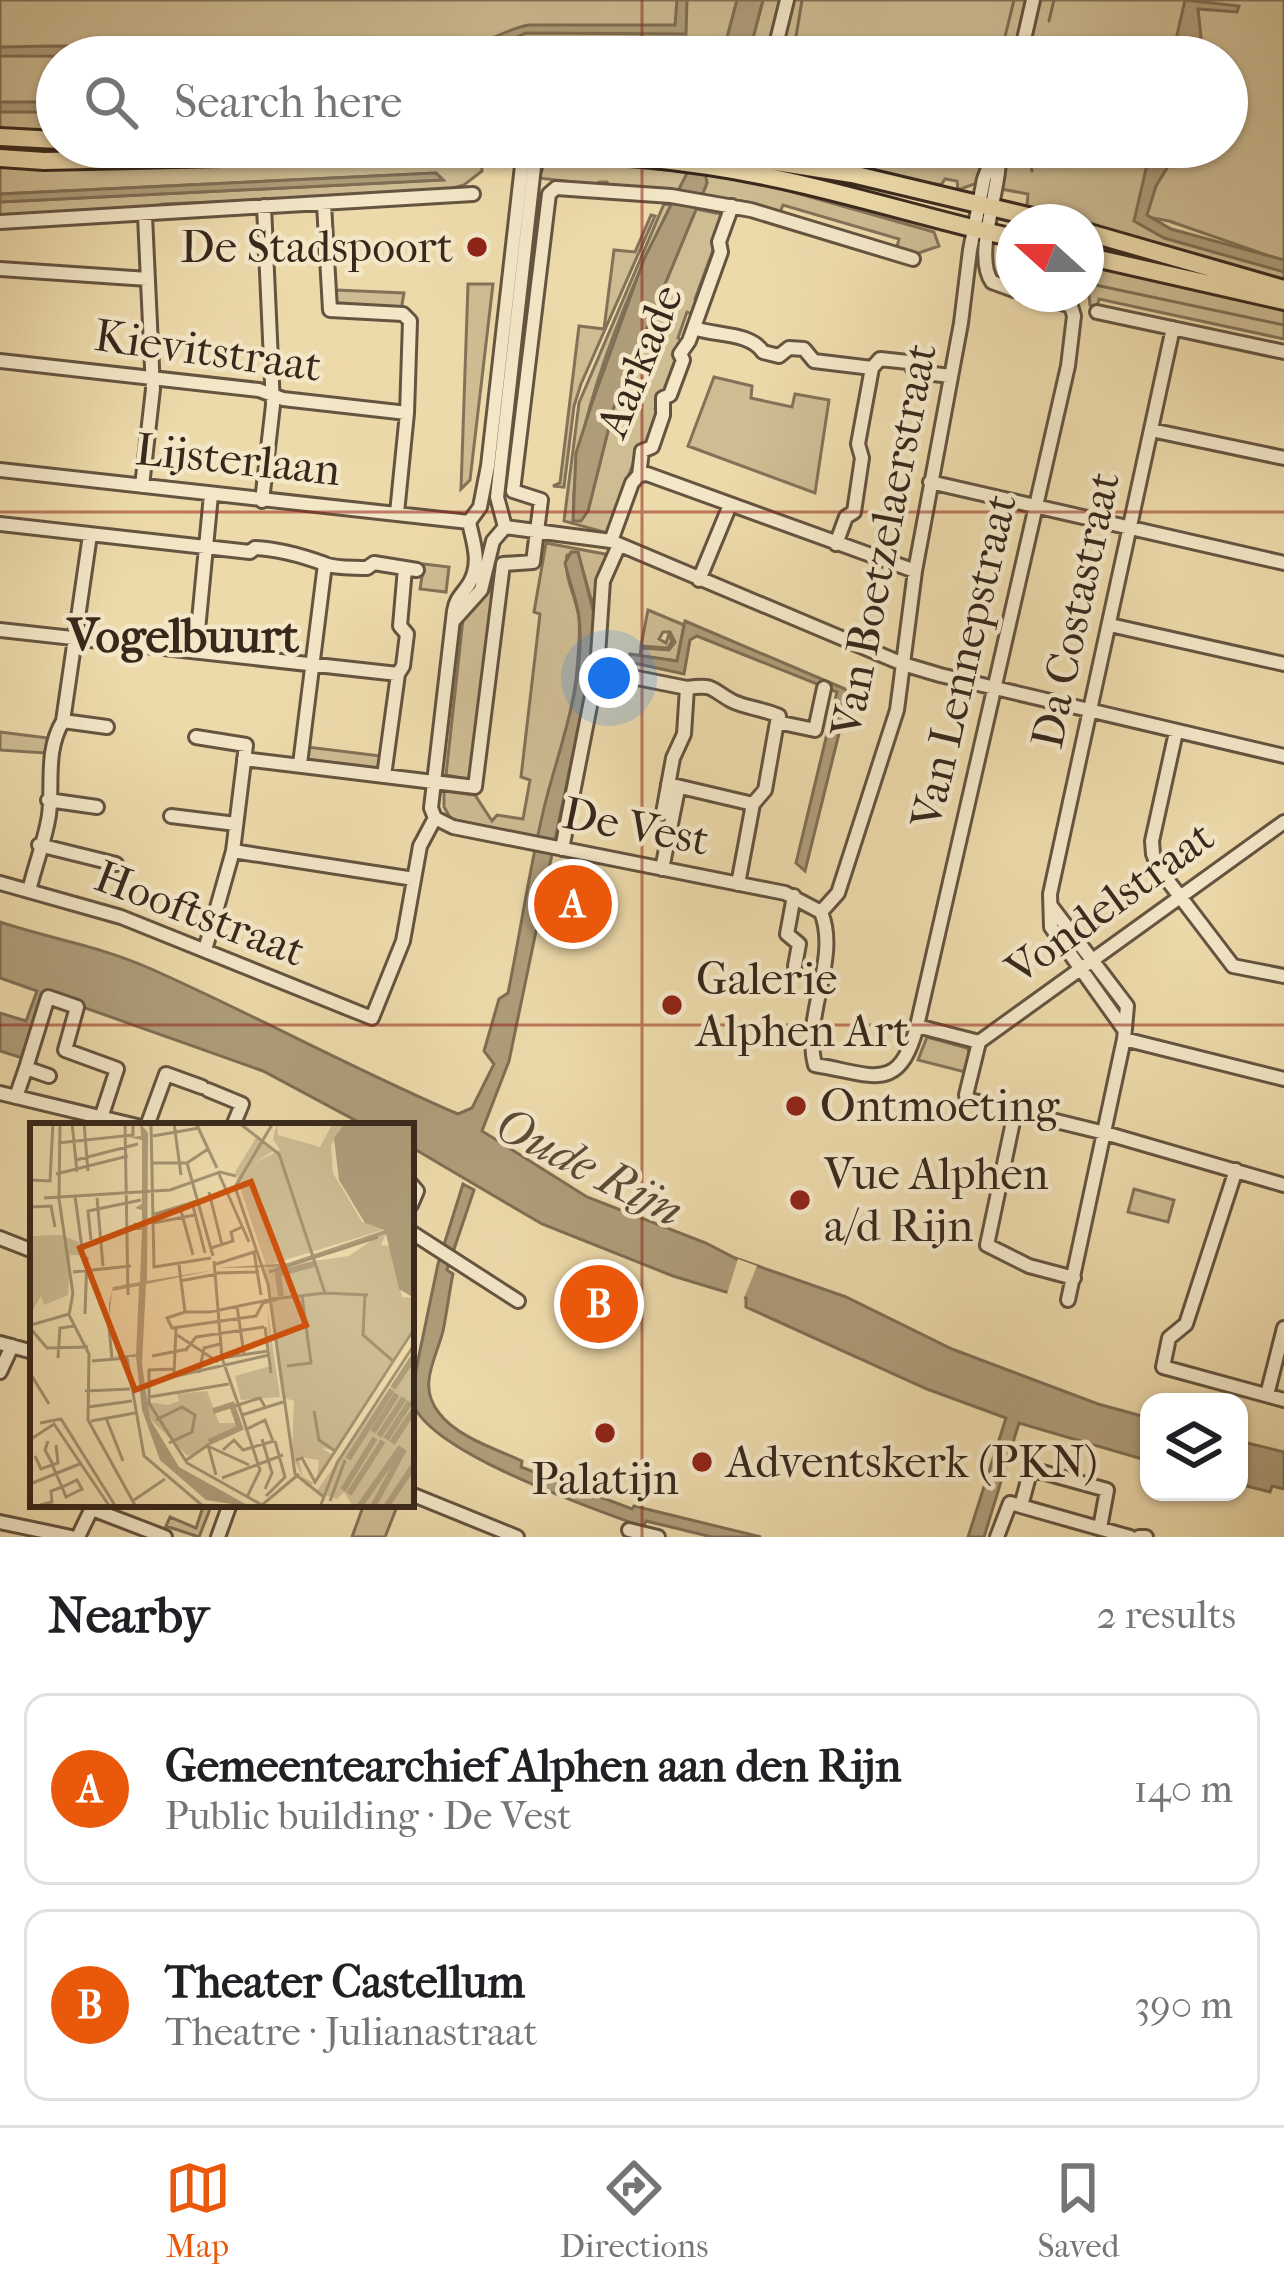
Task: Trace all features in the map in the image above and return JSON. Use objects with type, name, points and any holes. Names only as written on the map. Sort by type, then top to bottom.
[{"type":"main road","points":[[0,137],[36,139]]},
{"type":"main road","points":[[0,158],[36,160]]},
{"type":"main road","points":[[743,168],[996,234]]},
{"type":"main road","points":[[793,168],[852,174],[996,206]]},
{"type":"main road","points":[[1104,237],[1284,289]]},
{"type":"main road","points":[[1104,260],[1284,302]]},
{"type":"street","points":[[778,36],[787,0]]},
{"type":"street","points":[[1025,36],[1033,0]]},
{"type":"street","points":[[233,851],[414,879],[424,835],[434,818],[431,808],[456,599],[472,580],[476,538],[469,522],[480,507],[488,466],[527,168]]},
{"type":"street","points":[[505,527],[498,509],[528,168]]},
{"type":"street","points":[[992,282],[983,262],[982,231],[994,168]]},
{"type":"street","points":[[244,759],[475,787],[503,564],[533,562],[538,530],[541,500],[513,491],[549,194],[556,188],[671,196],[732,206],[913,260]]},
{"type":"street","points":[[0,222],[473,194]]},
{"type":"street","points":[[324,204],[330,310],[403,314],[410,321],[398,514]]},
{"type":"street","points":[[262,501],[272,394],[263,206]]},
{"type":"street","name":"Aarkade","points":[[561,849],[597,670],[603,581],[632,483],[639,475],[638,462],[642,451],[652,447],[663,415],[660,404],[670,395],[683,360],[680,354],[694,328],[732,206]]},
{"type":"street","points":[[142,486],[152,379],[145,216]]},
{"type":"street","name":"Van Boetzelaerstraat","points":[[894,1072],[874,1075],[815,1065],[816,996],[828,932],[821,912],[838,892],[897,710],[914,571],[966,292],[982,231]]},
{"type":"street","points":[[0,269],[148,279]]},
{"type":"street","points":[[966,292],[996,283]]},
{"type":"street","name":"Van Lennepstraat","points":[[894,1072],[906,1062],[917,1026],[996,689],[1068,367],[1072,312]]},
{"type":"street","points":[[1097,312],[1284,352]]},
{"type":"street","points":[[694,328],[757,343],[763,352],[779,356],[789,348],[804,349],[814,361],[872,368]]},
{"type":"street","name":"Da Costastraat","points":[[1124,1033],[1127,1006],[1087,965],[1051,906],[1052,881],[1173,328]]},
{"type":"street","points":[[836,544],[846,517],[854,512],[862,458],[858,444],[872,368],[880,359],[908,362],[916,372],[950,376]]},
{"type":"street","name":"Kievitstraat","points":[[0,361],[407,413]]},
{"type":"street","points":[[1151,430],[1284,458]]},
{"type":"street","name":"Lijsterlaan","points":[[0,470],[469,522]]},
{"type":"street","points":[[639,475],[914,571]]},
{"type":"street","points":[[930,482],[1284,563]]},
{"type":"street","points":[[196,651],[211,495]]},
{"type":"street","points":[[699,580],[730,505]]},
{"type":"street","points":[[480,507],[498,509]]},
{"type":"street","points":[[0,524],[250,552],[271,549],[314,556],[326,564],[367,568],[374,563],[411,569],[400,626],[407,634],[404,666],[398,674],[384,776]]},
{"type":"street","points":[[505,527],[615,543],[903,664],[1284,756]]},
{"type":"street","points":[[455,620],[485,581],[493,541],[505,527]]},
{"type":"street","points":[[29,890],[45,836],[54,736],[63,721],[90,535]]},
{"type":"street","points":[[476,538],[493,541]]},
{"type":"street","points":[[300,764],[326,564]]},
{"type":"street","points":[[1110,626],[1284,664]]},
{"type":"street","points":[[0,629],[398,674]]},
{"type":"street","points":[[597,670],[687,688],[716,688],[737,703],[779,716],[765,790],[753,804],[738,884]]},
{"type":"street","points":[[662,869],[663,819],[684,734],[687,688]]},
{"type":"street","points":[[777,722],[815,730],[824,688]]},
{"type":"street","points":[[63,721],[107,727]]},
{"type":"street","points":[[1176,732],[1152,841],[1159,868],[1233,967],[1284,976]]},
{"type":"street","points":[[196,737],[246,745],[233,851],[205,950]]},
{"type":"street","points":[[674,786],[753,804]]},
{"type":"street","points":[[48,800],[97,807]]},
{"type":"street","points":[[171,816],[236,824]]},
{"type":"street","name":"De Vest","points":[[434,818],[453,827],[794,896],[821,912]]},
{"type":"street","name":"Vondelstraat","points":[[979,1042],[1284,822]]},
{"type":"street","points":[[39,845],[116,864]]},
{"type":"street","name":"Hooftstraat","points":[[0,883],[121,917],[372,1018],[403,941],[414,879]]},
{"type":"street","points":[[794,896],[787,934],[799,944],[795,966]]},
{"type":"street","points":[[16,1097],[48,997],[77,1007],[65,1050],[117,1069],[102,1115]]},
{"type":"street","points":[[917,1026],[979,1042],[966,1096],[970,1100],[1284,1185]]},
{"type":"street","points":[[1068,1300],[1124,1033],[1284,1079]]},
{"type":"street","points":[[26,1068],[49,1076]]},
{"type":"street","points":[[148,1123],[163,1072],[242,1104],[234,1123]]},
{"type":"street","points":[[0,1093],[127,1123]]},
{"type":"street","points":[[1015,1112],[986,1242],[1029,1266],[1074,1278]]},
{"type":"street","points":[[1236,1170],[1186,1324],[1169,1338],[1163,1367],[1284,1400]]},
{"type":"street","points":[[414,1236],[518,1301]]},
{"type":"street","points":[[0,1238],[30,1249]]},
{"type":"street","points":[[1268,1395],[1284,1328]]},
{"type":"street","points":[[0,1372],[6,1345]]},
{"type":"street","points":[[997,1537],[1030,1469],[1106,1490],[1100,1528]]},
{"type":"street","points":[[414,1494],[517,1537]]},
{"type":"street","points":[[1015,1505],[1138,1537]]},
{"type":"street","points":[[0,1522],[74,1537],[92,1507]]},
{"type":"street","points":[[95,1507],[164,1537]]},
{"type":"street","points":[[218,1537],[229,1507]]},
{"type":"street","points":[[629,1530],[658,1537]]},
{"type":"shaded area","points":[[0,0],[737,0],[728,36],[36,36],[36,133],[0,130]]},
{"type":"shaded area","points":[[677,0],[687,0],[686,34],[496,36],[529,25],[675,25]]},
{"type":"shaded area","points":[[737,0],[763,0],[754,36],[728,36]]},
{"type":"shaded area","points":[[763,0],[1284,0],[1284,261],[1169,221],[1136,215],[1134,220],[1284,271],[1284,284],[1104,229],[1104,204],[1027,204],[1028,194],[974,184],[958,190],[957,181],[945,179],[941,185],[844,168],[1248,168],[1248,36],[754,36]]},
{"type":"shaded area","points":[[1185,0],[1239,6],[1237,12],[1198,9],[1201,36],[1177,36]]},
{"type":"shaded area","points":[[36,46],[36,56],[0,56],[0,47]]},
{"type":"shaded area","points":[[0,102],[36,102],[36,112],[0,112]]},
{"type":"shaded area","points":[[0,163],[36,163],[36,168],[482,171],[464,185],[432,194],[0,215],[0,202],[443,180],[436,173],[0,194]]},
{"type":"shaded area","points":[[543,168],[690,172],[676,193],[539,178]]},
{"type":"shaded area","points":[[690,168],[704,168],[707,183],[614,407],[588,511],[581,521],[573,521],[576,453],[644,259]]},
{"type":"shaded area","points":[[1146,168],[1167,168],[1147,215],[1171,229],[1284,260],[1284,272],[1164,238],[1134,221]]},
{"type":"shaded area","points":[[436,173],[443,180],[0,202],[0,194]]},
{"type":"shaded area","points":[[705,174],[775,187],[934,232],[939,246],[913,255],[896,250],[899,239],[783,205],[779,215],[701,197]]},
{"type":"shaded area","points":[[664,204],[671,205],[620,318],[591,404],[574,485],[574,521],[588,511],[614,407],[696,209],[726,215],[695,299],[697,307],[693,315],[687,312],[678,338],[679,361],[667,392],[660,395],[655,409],[658,416],[647,444],[639,448],[607,533],[564,521],[579,403]]},
{"type":"shaded area","points":[[651,215],[655,216],[581,384],[564,487],[553,486],[560,483],[579,326],[604,329],[614,250],[635,252]]},
{"type":"shaded area","points":[[1104,265],[1284,308],[1284,339],[1104,300]]},
{"type":"shaded area","points":[[468,284],[493,284],[470,480],[461,489]]},
{"type":"shaded area","points":[[336,290],[404,293],[401,310],[337,304]]},
{"type":"shaded area","points":[[714,377],[752,386],[751,398],[792,407],[795,394],[829,400],[815,493],[688,446]]},
{"type":"shaded area","points":[[546,543],[610,555],[592,603],[578,553],[567,555],[579,619],[576,679],[540,838],[451,819],[444,807],[444,791],[475,795],[492,821],[497,815],[523,819],[530,780],[521,777],[540,614],[534,612]]},
{"type":"shaded area","points":[[571,552],[578,552],[594,614],[592,662],[509,1061],[482,1131],[587,1197],[846,1297],[952,1349],[1140,1416],[1140,1458],[1019,1423],[984,1537],[968,1537],[1006,1418],[927,1389],[746,1307],[746,1298],[673,1276],[542,1224],[414,1149],[414,1123],[360,1123],[263,1071],[46,994],[22,1058],[0,1051],[0,1013],[26,1021],[37,991],[0,978],[0,922],[130,960],[458,1114],[472,1108],[494,1064],[484,1051],[499,999],[508,993],[540,824],[576,687],[579,617],[565,563]]},
{"type":"shaded area","points":[[424,564],[449,567],[446,592],[420,589]]},
{"type":"shaded area","points":[[497,583],[472,780],[446,775],[463,619]]},
{"type":"shaded area","points":[[648,610],[684,625],[677,661],[640,656],[641,648],[669,650],[675,642],[670,632],[663,632],[659,639],[666,643],[669,634],[672,641],[668,648],[641,646]]},
{"type":"shaded area","points":[[685,621],[845,689],[848,697],[805,871],[796,863],[837,692],[697,636],[690,640],[684,674],[629,662],[630,654],[677,661]]},
{"type":"shaded area","points":[[0,732],[48,738],[45,753],[0,750]]},
{"type":"shaded area","points":[[307,747],[381,756],[379,769],[306,759]]},
{"type":"shaded area","points":[[927,1037],[967,1048],[965,1072],[918,1060]]},
{"type":"shaded area","points":[[463,1184],[474,1190],[447,1270],[453,1274],[429,1383],[433,1403],[447,1421],[466,1436],[522,1461],[521,1467],[632,1509],[761,1537],[712,1537],[646,1521],[643,1527],[509,1474],[441,1435],[419,1414],[414,1402],[414,1380],[438,1264]]},
{"type":"shaded area","points":[[1134,1189],[1174,1200],[1168,1222],[1128,1212]]},
{"type":"shaded area","points":[[1248,1443],[1284,1452],[1284,1489],[1272,1486],[1270,1492],[1248,1486]]},
{"type":"shaded area","points":[[203,1507],[211,1507],[199,1537],[166,1526],[170,1517],[196,1528]]},
{"type":"shaded area","points":[[363,1507],[397,1507],[385,1537],[352,1537]]},
{"type":"pier","points":[[738,1259],[757,1266],[743,1300],[727,1294]]},
{"type":"waterway","points":[[796,36],[802,0]]},
{"type":"waterway","points":[[1005,36],[1014,0]]},
{"type":"waterway","points":[[1049,21],[1054,0]]},
{"type":"waterway","points":[[1104,287],[1284,325]]},
{"type":"place","name":"De Stadspoort","points":[[477,247]]},
{"type":"place","name":"Gemeentearchief Alphen aan den Rijn","points":[[573,904]]},
{"type":"place","name":"Galerie Alphen Art","points":[[672,1005]]},
{"type":"place","name":"Ontmoeting","points":[[796,1106]]},
{"type":"place","name":"Vue Alphen a/d Rijn","points":[[800,1200]]},
{"type":"place","name":"Theater Castellum","points":[[599,1304]]},
{"type":"place","name":"Palatijn","points":[[605,1433]]},
{"type":"place","name":"Adventskerk (PKN)","points":[[702,1462]]},
{"type":"district","name":"Vogelbuurt","points":[[183,636]]},
{"type":"water label","name":"Oude Rijn","points":[[589,1167]]}]
